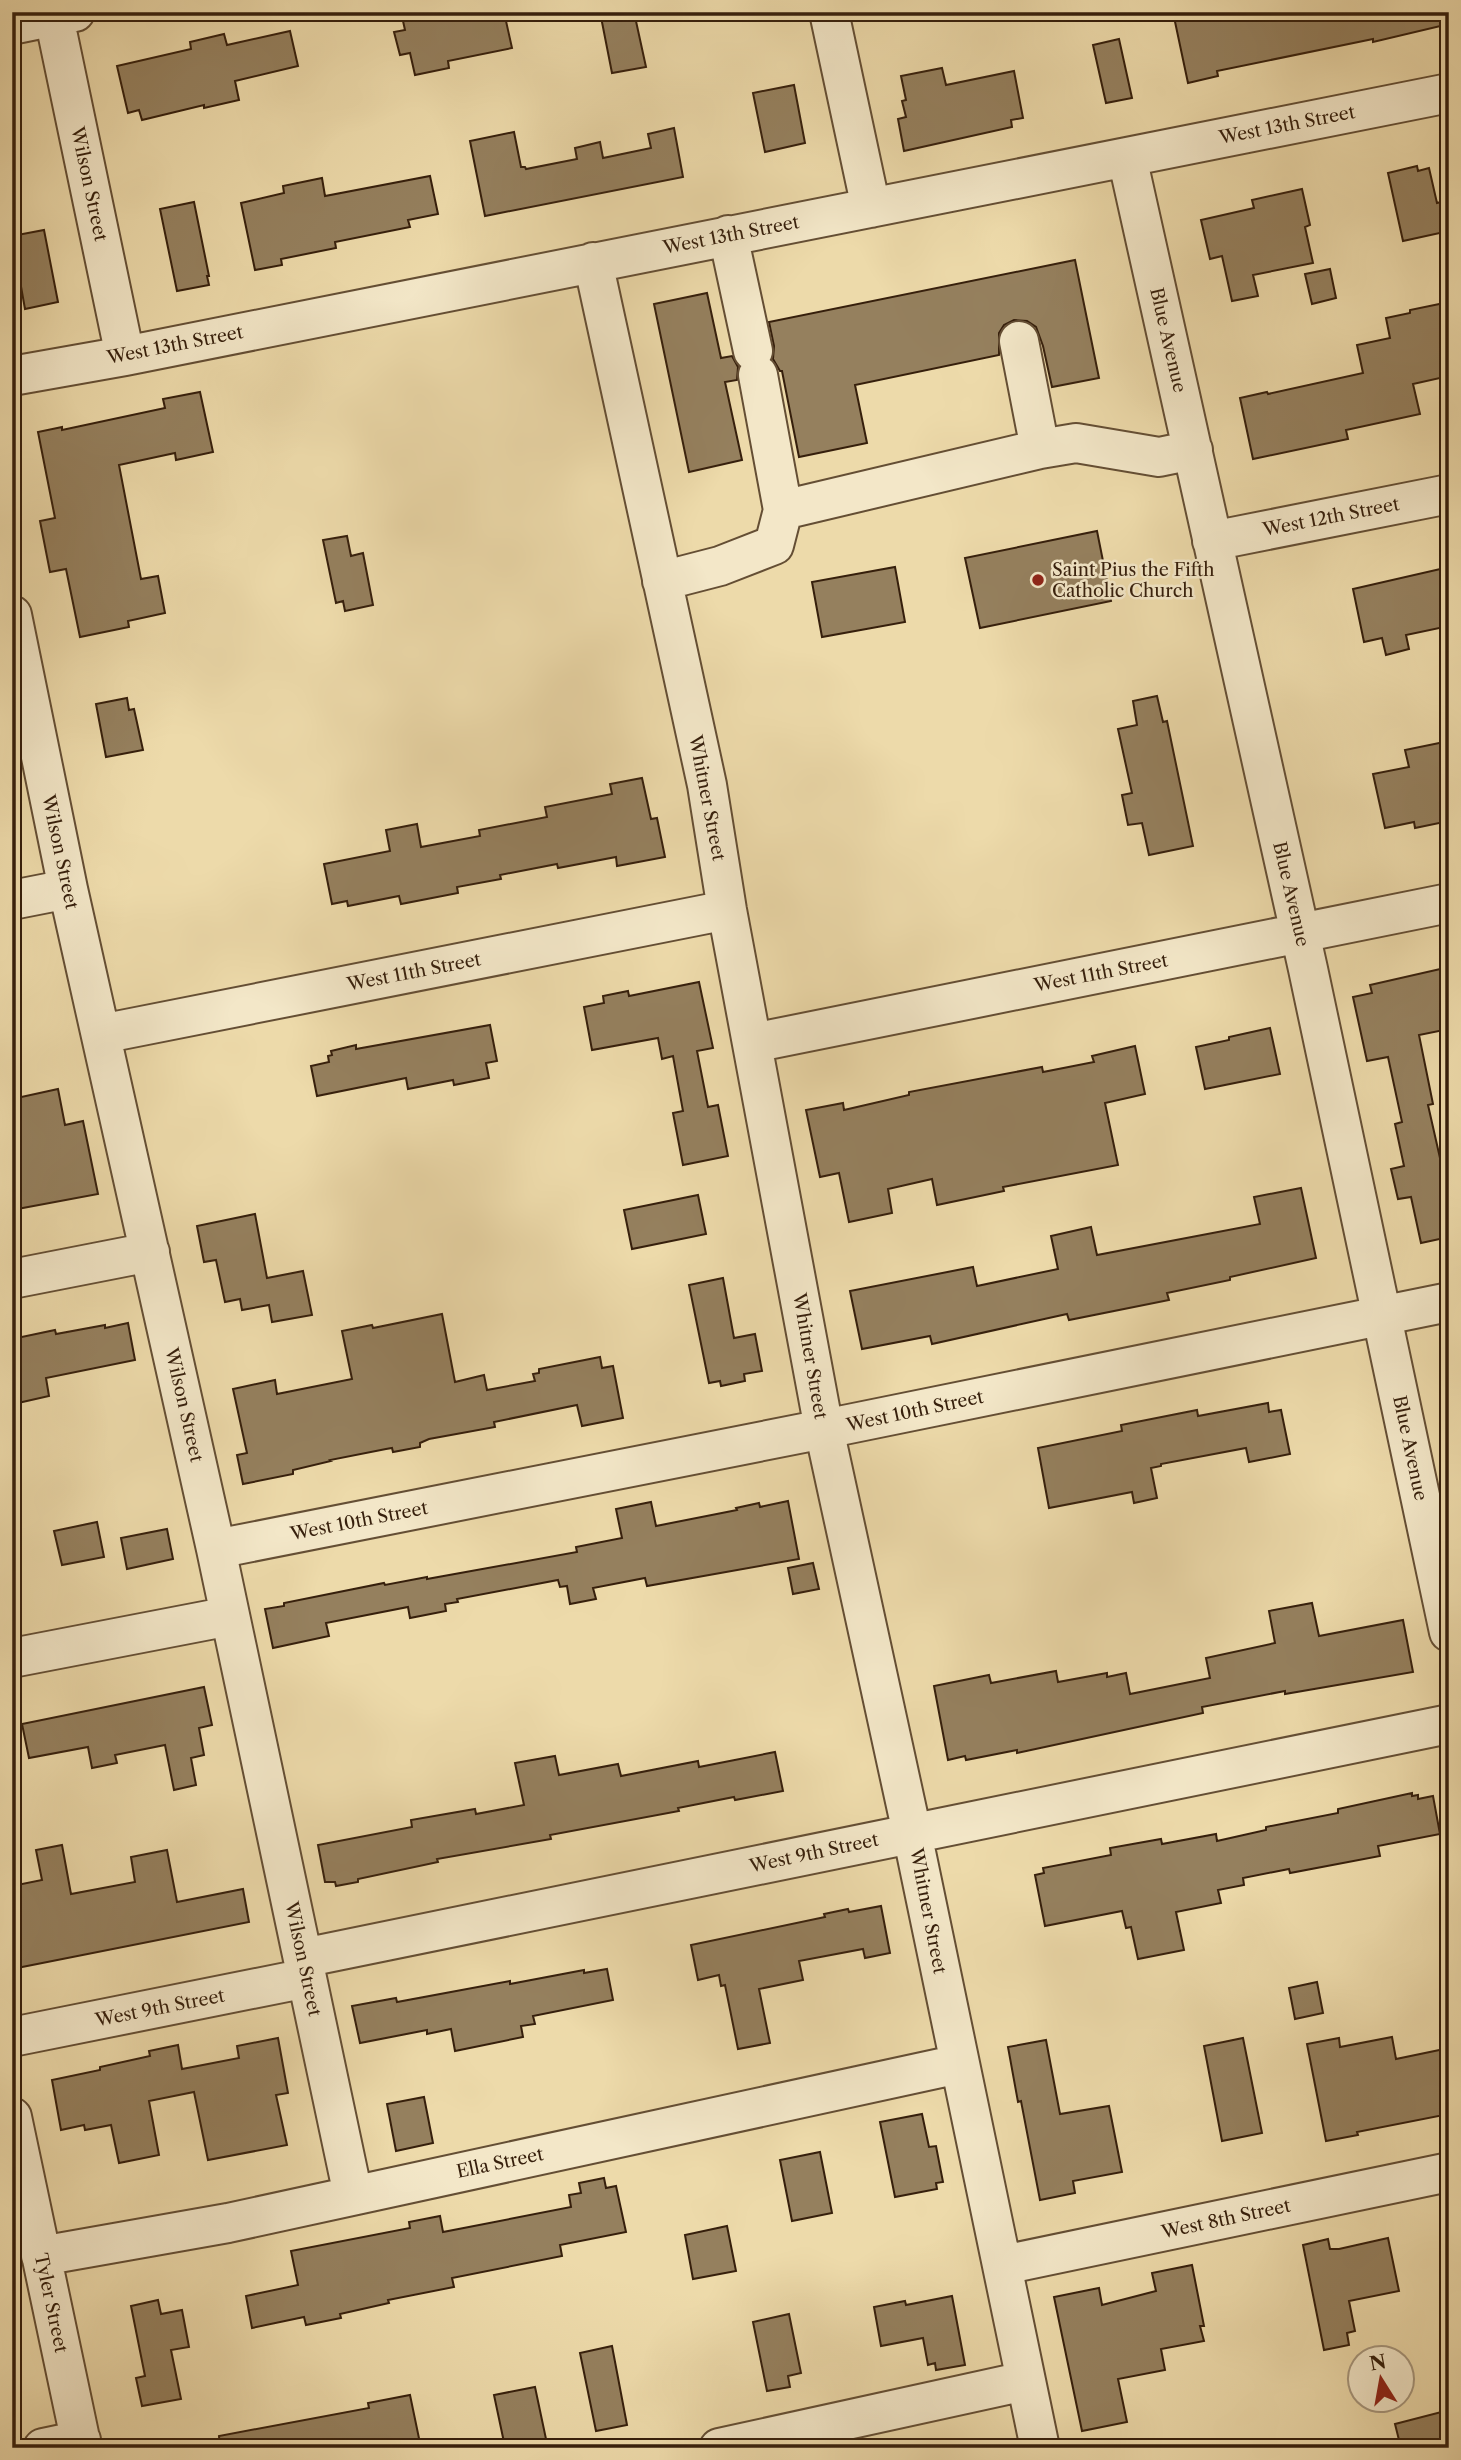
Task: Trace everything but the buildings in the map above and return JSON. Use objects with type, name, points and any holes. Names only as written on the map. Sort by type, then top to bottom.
[{"type":"street","points":[[829,12],[870,208]]},
{"type":"street","points":[[12,25],[60,14]]},
{"type":"street","name":"Wilson Street","points":[[60,14],[125,356]]},
{"type":"street","name":"West 13th Street","points":[[12,376],[125,356],[1449,93]]},
{"type":"street","name":"Blue Avenue","points":[[1127,157],[1300,933],[1449,1632]]},
{"type":"street","points":[[662,581],[720,566],[774,545],[783,510],[756,363],[728,235]]},
{"type":"street","name":"Whitner Street","points":[[593,262],[707,785],[727,910],[824,1429],[912,1833],[1040,2448]]},
{"type":"street","points":[[1019,341],[1040,449]]},
{"type":"street","points":[[783,510],[1040,449],[1076,443],[1158,457],[1193,450]]},
{"type":"street","name":"West 12th Street","points":[[1212,541],[1449,494]]},
{"type":"street","name":"Wilson Street","points":[[13,627],[68,890],[216,1549],[353,2195]]},
{"type":"street","points":[[12,900],[68,890]]},
{"type":"street","name":"West 11th Street","points":[[753,1042],[1449,903]]},
{"type":"street","name":"West 11th Street","points":[[101,1034],[727,910]]},
{"type":"street","points":[[12,1279],[150,1252]]},
{"type":"street","name":"West 10th Street","points":[[216,1549],[1449,1302]]},
{"type":"street","points":[[12,1658],[230,1616]]},
{"type":"street","name":"West 9th Street","points":[[12,2037],[305,1968],[912,1833],[1449,1724]]},
{"type":"street","name":"Ella Street","points":[[41,2256],[228,2223],[959,2064]]},
{"type":"street","name":"Tyler Street","points":[[12,2117],[81,2444]]},
{"type":"street","name":"West 8th Street","points":[[1003,2265],[1449,2172]]},
{"type":"street","points":[[719,2448],[1025,2381]]},
{"type":"street","points":[[43,2448],[81,2444]]},
{"type":"place","name":"Saint Pius the Fifth Catholic Church","points":[[1038,580]]}]
